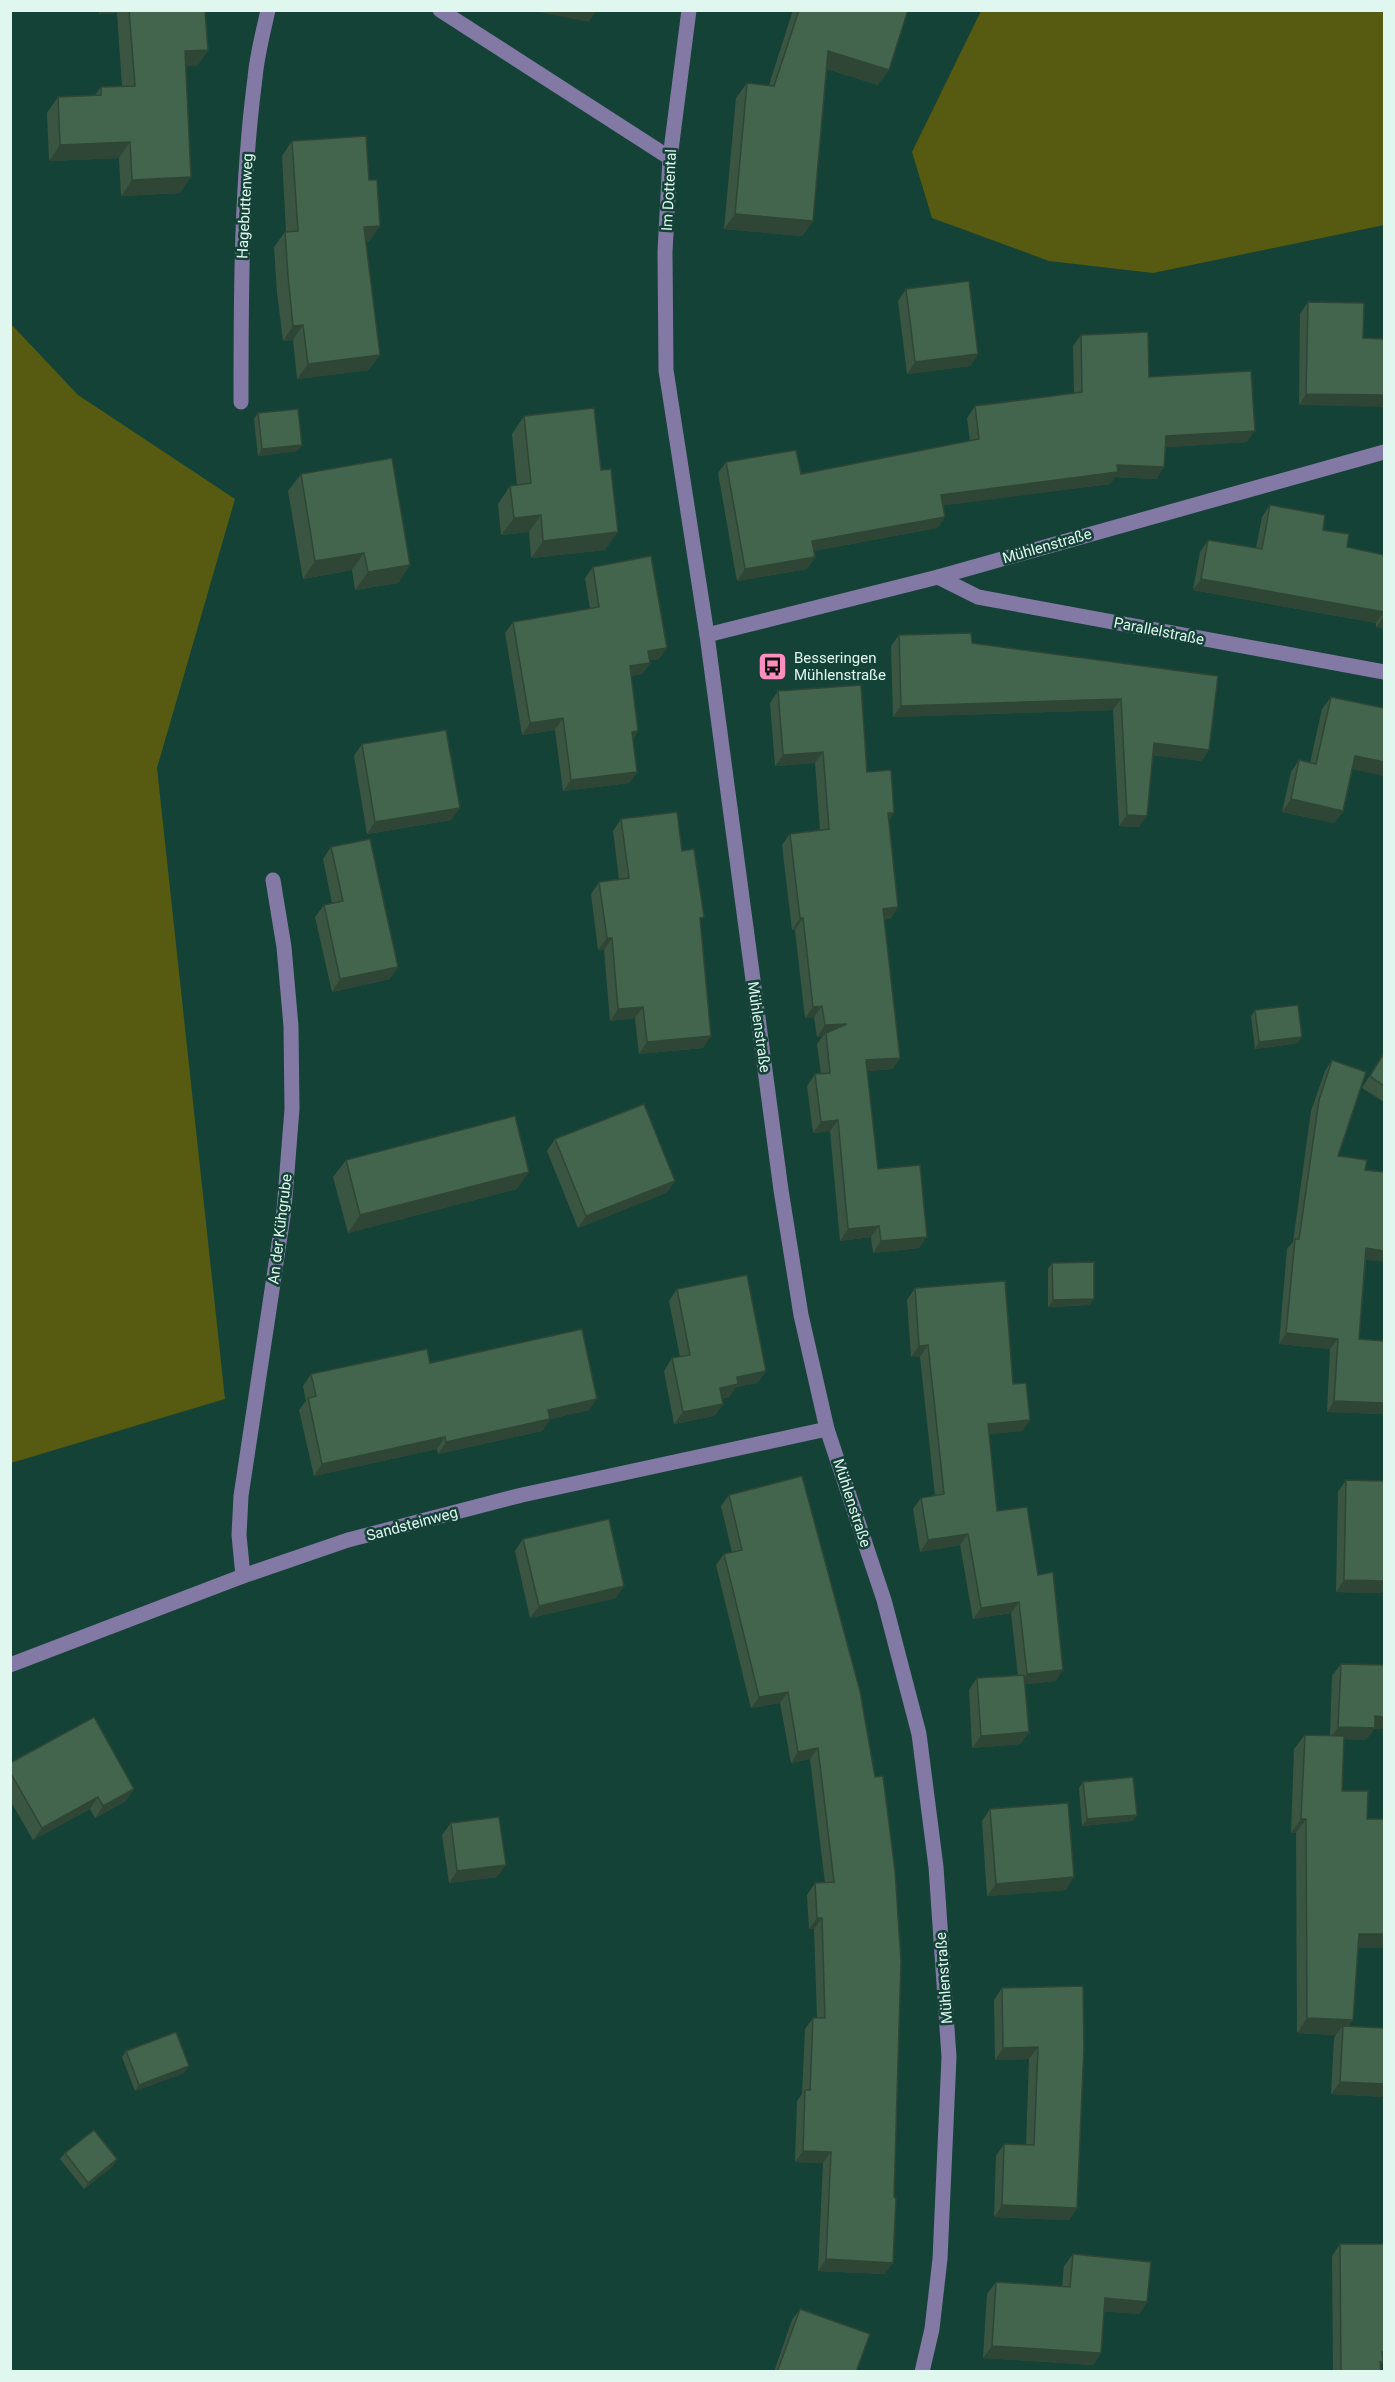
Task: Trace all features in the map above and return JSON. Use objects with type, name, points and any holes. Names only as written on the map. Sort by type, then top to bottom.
[{"type":"street","name":"Hagebuttenweg","points":[[241,402],[241,265],[246,168],[255,76],[268,10]]},
{"type":"street","points":[[440,10],[670,158]]},
{"type":"street","name":"Im Dottental","points":[[666,370],[665,252],[670,158],[689,10]]},
{"type":"street","name":"Mühlenstraße","points":[[666,370],[707,635],[781,1190],[801,1315],[827,1429],[884,1600],[919,1734],[936,1867],[950,2057],[940,2259],[932,2329],[922,2372]]},
{"type":"street","name":"Mühlenstraße","points":[[707,635],[938,577],[1384,452]]},
{"type":"street","name":"Parallelstraße","points":[[938,577],[978,597],[1384,672]]},
{"type":"street","name":"An der Kühgrube","points":[[243,1576],[239,1535],[241,1496],[284,1210],[292,1109],[290,1015],[284,946],[273,880]]},
{"type":"street","name":"Sandsteinweg","points":[[10,1665],[243,1576],[348,1540],[522,1495],[827,1429]]},
{"type":"green space","points":[[981,11],[1384,11],[1384,225],[1153,273],[1049,261],[932,218],[912,152]]},
{"type":"green space","points":[[10,323],[78,395],[235,499],[157,768],[225,1399],[11,1463]]},
{"type":"building","points":[[129,10],[205,10],[208,50],[185,51],[191,177],[132,180],[130,142],[60,145],[58,97],[101,95],[101,87],[135,86]]},
{"type":"building","points":[[799,10],[908,10],[889,70],[828,51],[813,221],[735,214],[747,83],[774,86]]},
{"type":"building","points":[[366,136],[369,180],[377,180],[380,226],[364,227],[380,355],[308,364],[303,325],[293,326],[288,276],[285,232],[298,231],[292,141]]},
{"type":"building","points":[[969,281],[978,354],[915,362],[906,289]]},
{"type":"building","points":[[1308,302],[1364,303],[1363,338],[1384,339],[1384,395],[1306,394]]},
{"type":"building","points":[[1148,332],[1149,377],[1251,371],[1255,431],[1166,436],[1164,467],[1117,465],[1118,472],[941,495],[945,517],[812,541],[815,557],[745,569],[726,462],[796,450],[801,474],[979,439],[975,406],[1082,392],[1081,335]]},
{"type":"building","points":[[594,408],[601,470],[611,469],[618,532],[543,541],[541,515],[514,518],[510,486],[531,483],[524,416]]},
{"type":"building","points":[[298,409],[302,445],[262,449],[258,413]]},
{"type":"building","points":[[392,458],[410,565],[368,572],[364,553],[315,561],[301,474]]},
{"type":"building","points":[[1270,505],[1325,515],[1323,530],[1349,534],[1347,547],[1384,555],[1384,612],[1201,579],[1208,540],[1262,549]]},
{"type":"building","points":[[651,556],[667,648],[648,651],[650,663],[630,666],[638,731],[632,732],[637,772],[571,780],[563,718],[530,723],[513,622],[599,607],[593,567]]},
{"type":"building","points":[[971,633],[972,643],[1218,676],[1209,750],[1154,743],[1147,816],[1127,815],[1121,699],[901,706],[899,635]]},
{"type":"building","points":[[861,685],[867,772],[891,770],[894,813],[888,813],[898,907],[883,909],[900,1058],[866,1060],[878,1169],[920,1165],[927,1237],[881,1241],[879,1226],[848,1229],[838,1120],[821,1122],[815,1074],[830,1073],[826,1033],[847,1024],[825,1025],[822,1006],[813,1007],[803,918],[800,918],[790,834],[829,829],[823,752],[783,755],[778,691]]},
{"type":"building","points":[[1331,697],[1384,708],[1384,762],[1355,756],[1343,811],[1291,799],[1299,760],[1316,764]]},
{"type":"building","points":[[446,730],[460,808],[375,822],[362,744]]},
{"type":"building","points":[[677,812],[682,851],[694,849],[704,917],[700,918],[711,1036],[647,1042],[643,1007],[618,1009],[612,938],[607,938],[599,882],[629,878],[621,819]]},
{"type":"building","points":[[370,839],[398,967],[340,979],[324,905],[343,901],[331,847]]},
{"type":"building","points":[[1298,1005],[1302,1037],[1259,1042],[1255,1010]]},
{"type":"building","points":[[1384,1053],[1384,1086],[1370,1076]]},
{"type":"building","points":[[1332,1060],[1366,1072],[1338,1156],[1367,1160],[1365,1170],[1384,1172],[1384,1251],[1366,1248],[1359,1339],[1384,1341],[1384,1403],[1334,1401],[1338,1339],[1286,1333],[1295,1239],[1299,1239],[1319,1100]]},
{"type":"building","points":[[644,1104],[675,1181],[586,1216],[555,1139]]},
{"type":"building","points":[[515,1116],[529,1172],[360,1215],[346,1160]]},
{"type":"building","points":[[1094,1262],[1094,1299],[1053,1300],[1052,1263]]},
{"type":"building","points":[[747,1275],[766,1371],[737,1377],[738,1384],[720,1388],[723,1404],[683,1412],[672,1358],[690,1355],[677,1289]]},
{"type":"building","points":[[1005,1281],[1013,1384],[1026,1383],[1030,1420],[988,1424],[997,1511],[1027,1507],[1038,1575],[1053,1572],[1063,1670],[1027,1674],[1019,1602],[981,1608],[968,1534],[928,1540],[921,1498],[944,1494],[928,1345],[919,1346],[915,1288]]},
{"type":"building","points":[[582,1329],[597,1399],[548,1410],[550,1419],[446,1442],[445,1437],[322,1464],[308,1398],[316,1396],[311,1374],[427,1349],[430,1363]]},
{"type":"building","points":[[802,1476],[860,1691],[875,1777],[883,1776],[895,1871],[901,1961],[893,2263],[826,2259],[831,2152],[803,2151],[805,2090],[810,2090],[813,2018],[825,2018],[822,1918],[817,1918],[815,1883],[834,1882],[818,1748],[798,1752],[788,1692],[759,1697],[724,1554],[742,1550],[729,1495]]},
{"type":"building","points":[[1346,1480],[1384,1481],[1384,1581],[1344,1580]]},
{"type":"building","points":[[609,1519],[624,1586],[539,1606],[523,1539]]},
{"type":"building","points":[[1341,1664],[1384,1665],[1384,1717],[1375,1716],[1375,1728],[1338,1727]]},
{"type":"building","points":[[1024,1675],[1029,1732],[981,1736],[977,1678]]},
{"type":"building","points":[[94,1717],[134,1789],[103,1806],[98,1797],[42,1828],[10,1772],[10,1763]]},
{"type":"building","points":[[1305,1735],[1344,1736],[1342,1791],[1368,1791],[1367,1819],[1384,1819],[1384,1934],[1359,1934],[1353,2020],[1307,2018],[1306,1819],[1301,1819]]},
{"type":"building","points":[[1133,1777],[1137,1815],[1087,1819],[1083,1782]]},
{"type":"building","points":[[1068,1803],[1074,1877],[996,1884],[990,1809]]},
{"type":"building","points":[[499,1817],[506,1865],[457,1871],[451,1823]]},
{"type":"building","points":[[1083,1986],[1084,2046],[1077,2208],[1002,2205],[1004,2144],[1034,2145],[1038,2047],[1003,2048],[1002,1988]]},
{"type":"building","points":[[1343,2026],[1384,2028],[1384,2084],[1340,2082]]},
{"type":"building","points":[[176,2032],[189,2066],[139,2085],[126,2051]]},
{"type":"building","points":[[94,2130],[117,2159],[88,2183],[65,2153]]},
{"type":"building","points":[[1340,2244],[1384,2244],[1384,2352],[1382,2352],[1383,2362],[1380,2362],[1381,2372],[1341,2372]]},
{"type":"building","points":[[1073,2254],[1151,2262],[1147,2302],[1105,2298],[1101,2353],[992,2346],[996,2282],[1070,2287]]},
{"type":"building","points":[[800,2309],[870,2334],[856,2372],[777,2372]]},
{"type":"place","name":"Besseringen Mühlenstraße","points":[[773,667]]}]
